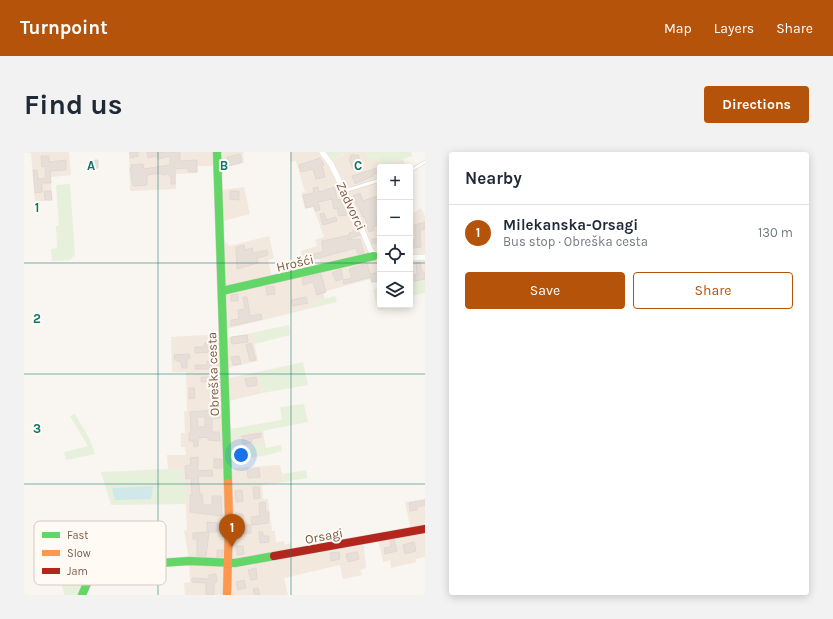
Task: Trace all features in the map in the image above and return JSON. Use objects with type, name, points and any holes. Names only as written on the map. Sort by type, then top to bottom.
[{"type":"street","name":"Obreška cesta","points":[[217,152],[229,519],[227,595]]},
{"type":"street","name":"Zadvorci","points":[[322,152],[331,164],[377,257]]},
{"type":"street","name":"Hrošći","points":[[222,291],[377,257]]},
{"type":"street","points":[[413,258],[425,257]]},
{"type":"street","name":"Orsagi","points":[[166,563],[189,561],[228,563],[266,559],[425,529]]},
{"type":"street","name":"Orsagi","points":[[82,595],[86,585]]},
{"type":"lane","points":[[413,169],[425,162]]},
{"type":"lane","points":[[344,191],[377,181]]},
{"type":"shaded area","points":[[24,152],[69,152],[71,175],[51,177],[52,200],[35,202],[31,153]]},
{"type":"shaded area","points":[[129,152],[243,152],[244,163],[221,168],[222,190],[244,187],[250,214],[223,221],[223,239],[229,246],[269,236],[274,258],[268,260],[272,278],[321,267],[319,259],[303,262],[301,251],[317,246],[315,240],[324,237],[313,207],[305,209],[301,193],[305,192],[296,161],[290,162],[290,152],[326,152],[330,158],[335,159],[348,152],[366,152],[369,158],[376,157],[380,164],[377,164],[377,282],[371,283],[370,279],[323,292],[325,299],[311,303],[312,308],[226,329],[227,338],[252,333],[258,361],[228,368],[228,378],[258,372],[262,393],[229,401],[230,437],[263,430],[265,444],[231,449],[232,468],[280,465],[284,482],[262,485],[263,499],[268,499],[272,531],[275,531],[276,542],[284,541],[285,545],[291,543],[292,552],[363,539],[366,568],[360,570],[362,575],[343,579],[340,565],[284,578],[288,595],[185,595],[184,583],[190,582],[189,559],[184,531],[187,530],[185,490],[183,490],[182,470],[168,469],[167,455],[186,455],[185,447],[181,447],[181,433],[185,433],[184,411],[187,411],[186,372],[172,372],[171,337],[220,334],[214,166],[197,166],[196,173],[176,174],[176,189],[130,191]]},
{"type":"shaded area","points":[[403,159],[405,164],[384,164]]},
{"type":"shaded area","points":[[421,208],[425,216],[425,280],[414,282],[413,286],[413,236],[413,213]]},
{"type":"shaded area","points":[[425,499],[425,557],[416,559],[416,562],[391,568],[390,560],[383,562],[377,536],[411,530],[405,502]]},
{"type":"green space","points":[[326,152],[348,152],[334,159],[330,158]]},
{"type":"green space","points":[[366,152],[411,152],[412,156],[384,164],[380,164],[376,157],[369,158]]},
{"type":"green space","points":[[70,184],[75,254],[70,260],[52,261],[51,249],[57,248],[56,226],[59,226],[56,185]]},
{"type":"green space","points":[[425,280],[425,293],[413,295],[414,282]]},
{"type":"green space","points":[[377,288],[377,306],[373,289]]},
{"type":"green space","points":[[335,296],[337,302],[312,308],[311,303]]},
{"type":"green space","points":[[289,325],[290,335],[254,344],[252,333]]},
{"type":"green space","points":[[303,362],[308,385],[262,393],[258,372]]},
{"type":"green space","points":[[304,404],[308,422],[230,437],[230,429],[282,420],[280,407]]},
{"type":"green space","points":[[75,414],[89,438],[95,454],[66,460],[64,452],[88,446],[70,416]]},
{"type":"green space","points":[[265,444],[266,448],[281,445],[282,451],[232,461],[231,449]]},
{"type":"green space","points":[[182,469],[187,504],[111,505],[101,472]]},
{"type":"green space","points":[[306,470],[307,478],[284,482],[283,474]]},
{"type":"green space","points":[[62,585],[82,585],[79,595],[64,595]]},
{"type":"water","points":[[153,486],[151,499],[115,500],[112,488]]},
{"type":"building","points":[[130,152],[138,152],[138,156],[130,158]]},
{"type":"building","points":[[147,152],[180,152],[180,161],[197,160],[197,172],[188,172],[188,168],[175,169],[175,184],[171,184],[171,178],[168,174],[162,175],[162,173],[147,175],[147,185],[133,186],[130,168],[132,168],[131,165],[143,164],[144,169],[170,165],[170,156],[158,159],[156,156],[148,158]]},
{"type":"building","points":[[240,154],[242,162],[229,166],[227,157]]},
{"type":"building","points":[[354,154],[355,156],[358,155],[362,164],[353,169],[349,159],[351,158],[350,156]]},
{"type":"building","points":[[41,156],[49,156],[49,162],[66,160],[66,170],[50,171],[51,183],[42,183],[42,192],[35,193],[33,170],[37,170],[38,179],[46,178],[45,166],[42,167]]},
{"type":"building","points":[[320,158],[324,165],[322,165],[325,177],[316,179],[313,169],[301,172],[299,165]]},
{"type":"building","points":[[98,160],[98,168],[90,170],[89,161]]},
{"type":"building","points":[[377,168],[377,173],[373,174],[373,176],[355,184],[352,176]]},
{"type":"building","points":[[318,187],[319,192],[335,187],[337,200],[341,199],[347,215],[339,216],[337,208],[334,209],[332,199],[318,202],[320,210],[315,211],[314,206],[306,208],[303,195],[314,193],[313,188]]},
{"type":"building","points":[[44,191],[51,191],[52,200],[45,200]]},
{"type":"building","points":[[230,191],[239,191],[239,200],[230,199]]},
{"type":"building","points":[[360,193],[363,201],[377,196],[377,225],[373,227],[374,230],[369,232],[365,217],[363,217],[353,196]]},
{"type":"building","points":[[324,213],[326,220],[336,217],[337,221],[323,225],[320,214]]},
{"type":"building","points":[[425,222],[425,229],[420,230],[421,247],[413,248],[413,240],[415,238],[414,225]]},
{"type":"building","points":[[357,230],[360,235],[346,240],[360,239],[364,253],[358,254],[356,248],[315,259],[313,254],[323,252],[322,241],[350,235],[349,233]]},
{"type":"building","points":[[372,239],[377,239],[377,243],[372,243]]},
{"type":"building","points":[[244,245],[245,250],[252,248],[253,253],[267,250],[268,255],[257,258],[258,263],[237,269],[236,247]]},
{"type":"building","points":[[420,262],[422,272],[425,272],[425,279],[413,281],[413,275],[417,274],[416,263]]},
{"type":"building","points":[[367,263],[370,274],[377,273],[377,281],[372,282],[371,277],[344,284],[343,280],[352,278],[349,269]]},
{"type":"building","points":[[341,269],[343,279],[336,281],[332,273]]},
{"type":"building","points":[[321,274],[326,292],[317,295],[313,282],[303,285],[302,278]]},
{"type":"building","points":[[274,286],[275,294],[267,295],[266,287]]},
{"type":"building","points":[[238,294],[238,301],[231,301],[231,295]]},
{"type":"building","points":[[243,297],[247,297],[250,316],[261,314],[262,319],[231,326],[231,320],[239,319],[238,310],[245,309]]},
{"type":"building","points":[[306,297],[308,303],[293,306],[291,300]]},
{"type":"building","points":[[247,335],[248,342],[232,344],[231,337]]},
{"type":"building","points":[[213,342],[213,352],[195,353],[195,347],[203,347],[205,343]]},
{"type":"building","points":[[251,343],[256,360],[250,361],[246,345]]},
{"type":"building","points":[[189,354],[190,358],[187,359],[187,368],[182,368],[181,362],[175,360],[174,355]]},
{"type":"building","points":[[239,356],[241,364],[233,365],[231,357]]},
{"type":"building","points":[[207,361],[218,361],[218,369],[195,369],[195,365],[207,365]]},
{"type":"building","points":[[201,377],[219,377],[219,386],[214,386],[214,382],[201,382]]},
{"type":"building","points":[[256,377],[257,385],[247,387],[245,379]]},
{"type":"building","points":[[189,388],[194,388],[195,398],[189,399]]},
{"type":"building","points":[[214,396],[219,396],[220,418],[212,419],[212,432],[219,432],[220,441],[208,440],[208,437],[198,438],[198,446],[194,447],[193,441],[189,441],[189,433],[191,433],[190,412],[216,410]],"holes":[[[197,417],[205,417],[205,427],[198,427]]]},
{"type":"building","points":[[261,433],[261,437],[251,439],[252,442],[243,444],[242,436]]},
{"type":"building","points":[[198,457],[198,471],[212,470],[213,476],[198,476],[203,505],[212,505],[212,496],[221,496],[222,516],[190,512],[190,495],[192,495],[191,478],[186,479],[185,466],[191,465],[190,458]]},
{"type":"building","points":[[214,459],[222,459],[222,468],[214,468]]},
{"type":"building","points":[[259,468],[260,477],[248,478],[247,470]]},
{"type":"building","points":[[253,487],[259,487],[260,498],[254,499]]},
{"type":"building","points":[[242,490],[243,501],[236,502],[235,491]]},
{"type":"building","points":[[425,500],[425,505],[417,507],[417,510],[410,511],[409,503]]},
{"type":"building","points":[[265,502],[266,512],[269,512],[268,523],[252,525],[251,517],[260,516],[259,503]]},
{"type":"building","points":[[234,514],[243,514],[243,522],[235,523]]},
{"type":"building","points":[[207,522],[218,523],[218,532],[207,532]]},
{"type":"building","points":[[241,525],[251,525],[251,533],[241,534]]},
{"type":"building","points":[[209,532],[206,556],[197,556],[197,539],[193,539],[193,533]]},
{"type":"building","points":[[259,532],[263,532],[263,536],[269,536],[269,542],[260,543]]},
{"type":"building","points":[[394,540],[397,551],[385,554],[384,548],[391,547],[390,541]]},
{"type":"building","points":[[414,542],[416,551],[405,554],[403,545]]},
{"type":"building","points":[[237,546],[243,546],[244,554],[237,555]]},
{"type":"building","points":[[217,550],[223,550],[222,557],[217,557]]},
{"type":"building","points":[[339,552],[340,559],[331,561],[330,553]]},
{"type":"building","points":[[357,552],[359,559],[348,562],[346,554]]},
{"type":"building","points":[[256,568],[257,579],[251,580],[248,570]]},
{"type":"building","points":[[216,574],[217,582],[214,583],[214,595],[206,595],[206,583],[192,582],[192,578],[209,579],[209,575]]},
{"type":"building","points":[[244,580],[246,588],[238,590],[236,582]]},
{"type":"building","points":[[258,588],[260,595],[255,595],[253,589]]},
{"type":"traffic: fast","points":[[217,152],[228,483]]},
{"type":"traffic: fast","points":[[222,291],[374,256]]},
{"type":"traffic: fast","points":[[166,563],[189,561],[235,563],[274,556]]},
{"type":"traffic: fast","points":[[82,595],[86,585]]},
{"type":"traffic: slow","points":[[227,595],[229,519],[228,483]]},
{"type":"traffic: jam","points":[[274,556],[425,529]]},
{"type":"place","name":"Milekanska-Orsagi","points":[[232,547]]}]
